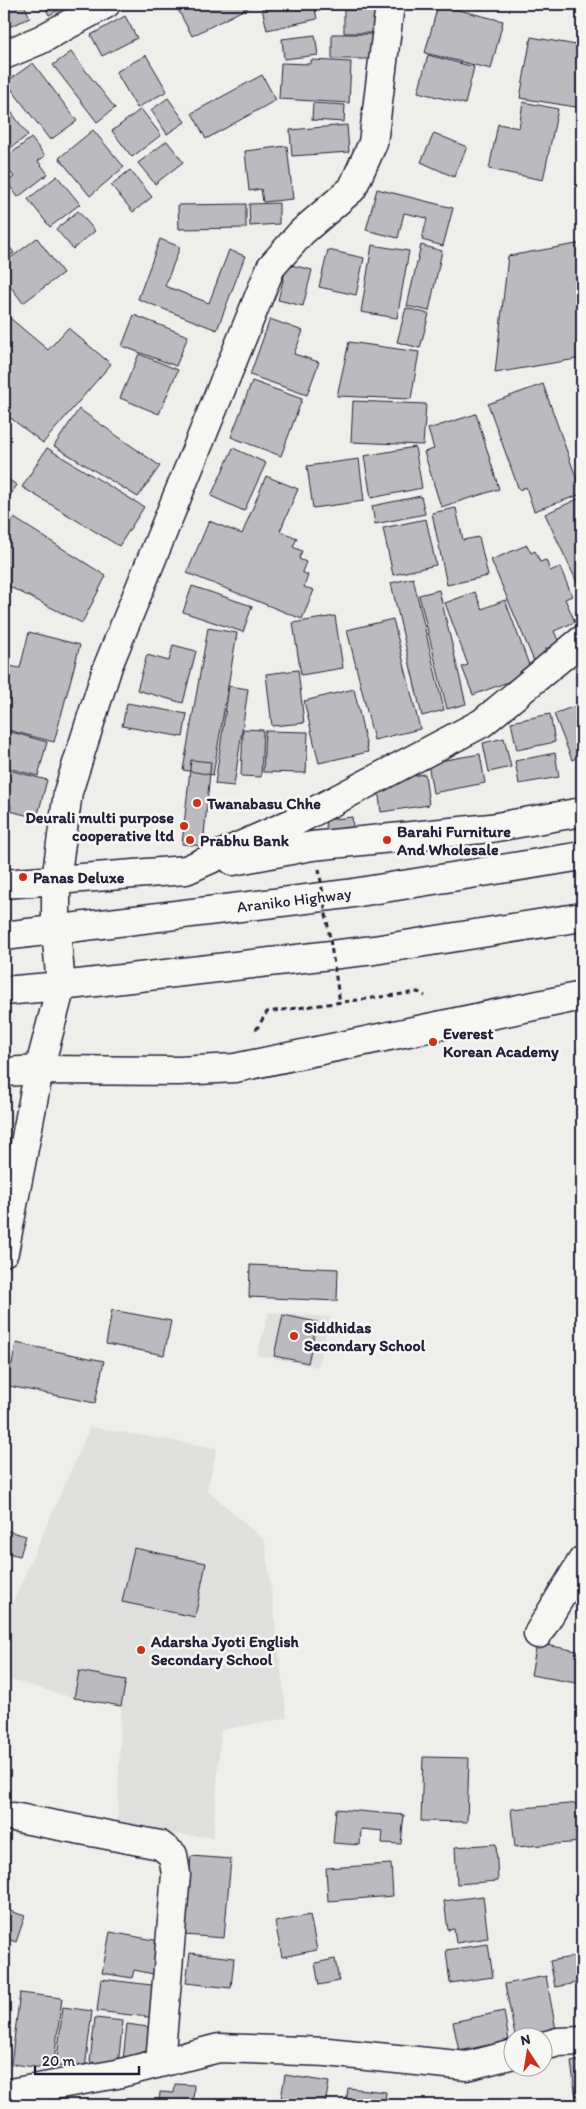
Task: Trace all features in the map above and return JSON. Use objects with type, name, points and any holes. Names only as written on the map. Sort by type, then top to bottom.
[{"type":"main road","points":[[4,55],[40,40],[106,4]]},
{"type":"main road","points":[[4,1252],[39,1070],[60,986],[56,930],[56,880],[68,792],[108,666],[271,267],[302,232],[352,189],[373,143],[390,4]]},
{"type":"main road","points":[[186,870],[292,823],[482,723],[582,640]]},
{"type":"main road","points":[[4,884],[186,870],[312,846],[491,828],[582,812]]},
{"type":"main road","name":"Araniko Highway","points":[[4,936],[347,894],[582,856]]},
{"type":"main road","points":[[4,991],[374,950],[582,917]]},
{"type":"main road","points":[[4,1072],[39,1070],[179,1072],[235,1068],[582,996]]},
{"type":"main road","points":[[538,1634],[582,1561]]},
{"type":"main road","points":[[13,1816],[160,1845],[173,1855],[176,1874],[160,2063]]},
{"type":"main road","points":[[554,2043],[582,2041]]},
{"type":"main road","points":[[4,2094],[117,2074],[219,2048],[327,2052],[467,2066],[504,2057]]},
{"type":"path","points":[[318,869],[340,1003]]},
{"type":"path","points":[[267,1012],[418,992]]},
{"type":"shaded area","name":"Siddhidas Secondary School","points":[[269,1312],[330,1317],[318,1367],[257,1355]]},
{"type":"shaded area","name":"Adarsha Jyoti English Secondary School","points":[[90,1427],[217,1448],[207,1490],[265,1541],[287,1718],[221,1730],[213,1837],[117,1831],[121,1706],[74,1698],[4,1678],[4,1622]]},
{"type":"building","points":[[4,4],[24,4],[30,18],[4,29]]},
{"type":"building","points":[[43,4],[71,4],[49,15]]},
{"type":"building","points":[[175,4],[250,4],[251,6],[192,36]]},
{"type":"building","points":[[261,4],[314,4],[317,19],[267,30]]},
{"type":"building","points":[[325,4],[379,4],[379,10],[325,9]]},
{"type":"building","points":[[454,4],[483,4],[482,9]]},
{"type":"building","points":[[438,5],[503,21],[491,69],[425,53]]},
{"type":"building","points":[[344,10],[377,10],[377,33],[344,33]]},
{"type":"building","points":[[125,16],[137,38],[102,56],[91,35]]},
{"type":"building","points":[[332,34],[373,34],[373,59],[332,59]]},
{"type":"building","points":[[315,35],[318,55],[284,59],[282,39]]},
{"type":"building","points":[[531,37],[582,46],[582,108],[520,98]]},
{"type":"building","points":[[71,52],[115,108],[97,122],[53,65]]},
{"type":"building","points":[[146,55],[167,91],[137,108],[116,72]]},
{"type":"building","points":[[428,55],[474,67],[465,104],[418,92]]},
{"type":"building","points":[[311,60],[351,62],[349,103],[279,99],[281,63],[311,64]]},
{"type":"building","points":[[33,63],[77,121],[50,140],[6,82]]},
{"type":"building","points":[[262,75],[276,100],[206,139],[192,113]]},
{"type":"building","points":[[4,79],[12,90],[4,96]]},
{"type":"building","points":[[168,98],[185,122],[167,134],[151,110]]},
{"type":"building","points":[[4,102],[28,135],[4,153]]},
{"type":"building","points":[[523,102],[558,109],[543,180],[489,169],[498,124],[519,128]]},
{"type":"building","points":[[313,103],[345,105],[344,122],[312,120]]},
{"type":"building","points":[[141,109],[161,135],[132,157],[112,131]]},
{"type":"building","points":[[347,125],[349,152],[292,156],[290,130]]},
{"type":"building","points":[[93,130],[124,167],[90,196],[59,158]]},
{"type":"building","points":[[434,133],[467,147],[454,177],[421,162]]},
{"type":"building","points":[[31,138],[45,156],[38,161],[48,174],[18,197],[7,182],[14,177],[4,163],[4,159]]},
{"type":"building","points":[[167,141],[183,162],[155,184],[138,163]]},
{"type":"building","points":[[287,146],[293,199],[263,202],[261,189],[249,191],[245,151]]},
{"type":"building","points":[[130,170],[152,197],[133,212],[111,185]]},
{"type":"building","points":[[57,176],[80,204],[50,227],[28,199]]},
{"type":"building","points":[[377,189],[453,208],[443,246],[422,240],[427,218],[404,213],[398,238],[366,230]]},
{"type":"building","points":[[279,203],[279,224],[250,226],[249,204]]},
{"type":"building","points":[[246,204],[246,228],[179,229],[178,205]]},
{"type":"building","points":[[78,211],[95,231],[73,249],[56,229]]},
{"type":"building","points":[[37,238],[63,273],[23,303],[4,278],[4,263]]},
{"type":"building","points":[[4,239],[14,253],[4,260]]},
{"type":"building","points":[[160,239],[180,247],[165,286],[209,303],[229,250],[245,256],[217,330],[138,299]]},
{"type":"building","points":[[582,243],[582,358],[495,373],[508,256]]},
{"type":"building","points":[[372,245],[409,251],[397,318],[361,312]]},
{"type":"building","points":[[421,245],[442,251],[429,311],[407,306]]},
{"type":"building","points":[[328,250],[364,258],[356,295],[319,287]]},
{"type":"building","points":[[287,264],[312,270],[303,306],[278,300]]},
{"type":"building","points":[[406,308],[429,314],[420,348],[397,342]]},
{"type":"building","points":[[4,313],[48,350],[68,328],[111,364],[43,443],[4,413]]},
{"type":"building","points":[[134,315],[188,336],[176,366],[122,346]]},
{"type":"building","points":[[270,319],[303,331],[294,354],[319,362],[307,395],[250,375]]},
{"type":"building","points":[[349,342],[419,352],[411,399],[337,396]]},
{"type":"building","points":[[139,354],[178,370],[159,414],[120,398]]},
{"type":"building","points":[[252,381],[302,399],[281,456],[231,437]]},
{"type":"building","points":[[543,384],[582,494],[534,511],[526,487],[519,490],[488,404]]},
{"type":"building","points":[[353,401],[426,404],[423,445],[351,442]]},
{"type":"building","points":[[79,409],[160,466],[138,497],[54,446]]},
{"type":"building","points":[[476,414],[499,489],[441,507],[424,452],[434,449],[428,429]]},
{"type":"building","points":[[415,447],[422,488],[371,498],[364,456]]},
{"type":"building","points":[[47,448],[144,507],[119,546],[22,487]]},
{"type":"building","points":[[233,448],[266,463],[244,511],[211,496]]},
{"type":"building","points":[[359,459],[364,501],[313,508],[307,466]]},
{"type":"building","points":[[266,476],[298,489],[280,531],[297,538],[293,547],[302,551],[299,559],[306,562],[302,572],[308,575],[304,587],[314,590],[302,619],[187,573],[209,521],[242,534]]},
{"type":"building","points":[[4,477],[17,485],[4,505]]},
{"type":"building","points":[[421,496],[425,514],[375,524],[372,506]]},
{"type":"building","points":[[582,497],[582,593],[545,514]]},
{"type":"building","points":[[456,508],[463,540],[479,537],[488,576],[447,585],[432,513]]},
{"type":"building","points":[[14,518],[106,576],[82,623],[4,584],[4,533]]},
{"type":"building","points":[[426,519],[436,565],[393,575],[383,528]]},
{"type":"building","points":[[527,545],[531,553],[535,551],[540,562],[546,560],[550,571],[560,567],[572,596],[565,599],[575,622],[554,631],[559,643],[545,649],[550,662],[537,668],[491,560]]},
{"type":"building","points":[[413,578],[444,710],[422,716],[391,583]]},
{"type":"building","points":[[192,586],[252,606],[243,632],[183,612]]},
{"type":"building","points":[[439,590],[466,704],[447,709],[419,595]]},
{"type":"building","points":[[475,592],[482,609],[505,600],[532,673],[473,695],[462,667],[468,665],[445,603]]},
{"type":"building","points":[[335,616],[343,668],[301,675],[293,623]]},
{"type":"building","points":[[393,619],[420,729],[374,740],[347,630]]},
{"type":"building","points":[[208,628],[237,633],[213,775],[183,770]]},
{"type":"building","points":[[29,632],[80,645],[54,742],[4,729],[4,665],[20,668]]},
{"type":"building","points":[[173,645],[196,651],[183,703],[137,690],[147,655],[169,661]]},
{"type":"building","points":[[298,670],[304,723],[272,726],[266,674]]},
{"type":"building","points":[[229,686],[248,689],[234,786],[215,784]]},
{"type":"building","points":[[354,689],[368,752],[319,763],[304,701]]},
{"type":"building","points":[[127,703],[187,714],[183,737],[122,726]]},
{"type":"building","points":[[580,704],[582,711],[582,755],[572,760],[554,714]]},
{"type":"building","points":[[550,714],[555,742],[517,750],[511,722]]},
{"type":"building","points":[[243,729],[263,730],[261,777],[241,776]]},
{"type":"building","points":[[4,730],[47,742],[38,776],[4,767]]},
{"type":"building","points":[[265,731],[308,732],[306,773],[263,772]]},
{"type":"building","points":[[504,738],[511,767],[489,772],[483,743]]},
{"type":"building","points":[[555,753],[559,777],[519,784],[515,761]]},
{"type":"building","points":[[480,754],[485,783],[433,793],[428,763]]},
{"type":"building","name":"Twanabasu Chhe","points":[[191,760],[211,762],[203,846],[182,844]]},
{"type":"building","points":[[5,769],[47,780],[37,818],[10,811],[11,806],[4,804]]},
{"type":"building","points":[[425,774],[429,805],[381,812],[377,781]]},
{"type":"building","points":[[352,817],[354,835],[328,838],[325,820]]},
{"type":"building","points":[[250,1265],[338,1269],[337,1301],[249,1297]]},
{"type":"building","points":[[112,1310],[171,1321],[164,1355],[106,1344]]},
{"type":"building","points":[[283,1315],[317,1322],[308,1363],[274,1356]]},
{"type":"building","points":[[16,1343],[104,1361],[95,1403],[4,1385],[4,1363],[12,1364]]},
{"type":"building","points":[[4,1530],[26,1536],[20,1556],[4,1552]]},
{"type":"building","points":[[134,1548],[206,1563],[195,1617],[122,1602]]},
{"type":"building","points":[[537,1643],[582,1652],[582,1684],[531,1675]]},
{"type":"building","points":[[79,1671],[126,1680],[121,1706],[74,1698]]},
{"type":"building","points":[[4,1744],[10,1745],[4,1768]]},
{"type":"building","points":[[423,1757],[469,1758],[467,1822],[421,1821]]},
{"type":"building","points":[[580,1803],[582,1842],[515,1847],[511,1809]]},
{"type":"building","points":[[336,1809],[404,1815],[401,1844],[382,1843],[383,1831],[361,1829],[360,1845],[333,1843]]},
{"type":"building","points":[[496,1844],[498,1881],[457,1884],[455,1847]]},
{"type":"building","points":[[191,1856],[231,1859],[224,1938],[184,1935]]},
{"type":"building","points":[[391,1864],[393,1896],[328,1901],[326,1868]]},
{"type":"building","points":[[483,1896],[488,1938],[456,1943],[454,1929],[448,1930],[444,1901]]},
{"type":"building","points":[[4,1909],[25,1916],[16,1942],[4,1938]]},
{"type":"building","points":[[310,1915],[317,1950],[282,1957],[275,1922]]},
{"type":"building","points":[[110,1932],[165,1942],[158,1975],[134,1970],[132,1978],[102,1973]]},
{"type":"building","points":[[488,1944],[493,1977],[450,1983],[446,1950]]},
{"type":"building","points":[[190,1953],[234,1958],[231,1988],[186,1983]]},
{"type":"building","points":[[582,1955],[582,1982],[555,1987],[550,1961]]},
{"type":"building","points":[[335,1959],[339,1981],[319,1985],[315,1963]]},
{"type":"building","points":[[546,1976],[556,2030],[554,2030],[554,2026],[513,2026],[505,1984]]},
{"type":"building","points":[[101,1979],[160,1986],[156,2018],[97,2011]]},
{"type":"building","points":[[20,1993],[62,1998],[53,2069],[11,2064]]},
{"type":"building","points":[[63,2007],[92,2011],[85,2069],[56,2066]]},
{"type":"building","points":[[504,2011],[506,2026],[504,2026],[504,2042],[459,2051],[453,2022]]},
{"type":"building","points":[[95,2018],[123,2021],[118,2065],[90,2062]]},
{"type":"building","points":[[127,2024],[155,2028],[150,2064],[123,2060]]},
{"type":"building","points":[[582,2060],[582,2105],[577,2105],[571,2062]]},
{"type":"building","points":[[285,2075],[329,2082],[325,2105],[280,2105]]},
{"type":"building","points":[[175,2084],[194,2085],[193,2105],[159,2105],[160,2092],[174,2093]]},
{"type":"building","points":[[348,2088],[386,2092],[385,2105],[346,2105]]},
{"type":"place","name":"Twanabasu Chhe","points":[[197,803]]},
{"type":"place","name":"Deurali multi purpose cooperative ltd","points":[[184,826]]},
{"type":"place","name":"Prabhu Bank","points":[[190,840]]},
{"type":"place","name":"Barahi Furniture And Wholesale","points":[[387,840]]},
{"type":"place","name":"Panas Deluxe","points":[[23,877]]},
{"type":"place","name":"Everest Korean Academy","points":[[433,1042]]},
{"type":"place","name":"Siddhidas Secondary School","points":[[294,1336]]},
{"type":"place","name":"Adarsha Jyoti English Secondary School","points":[[141,1650]]}]
